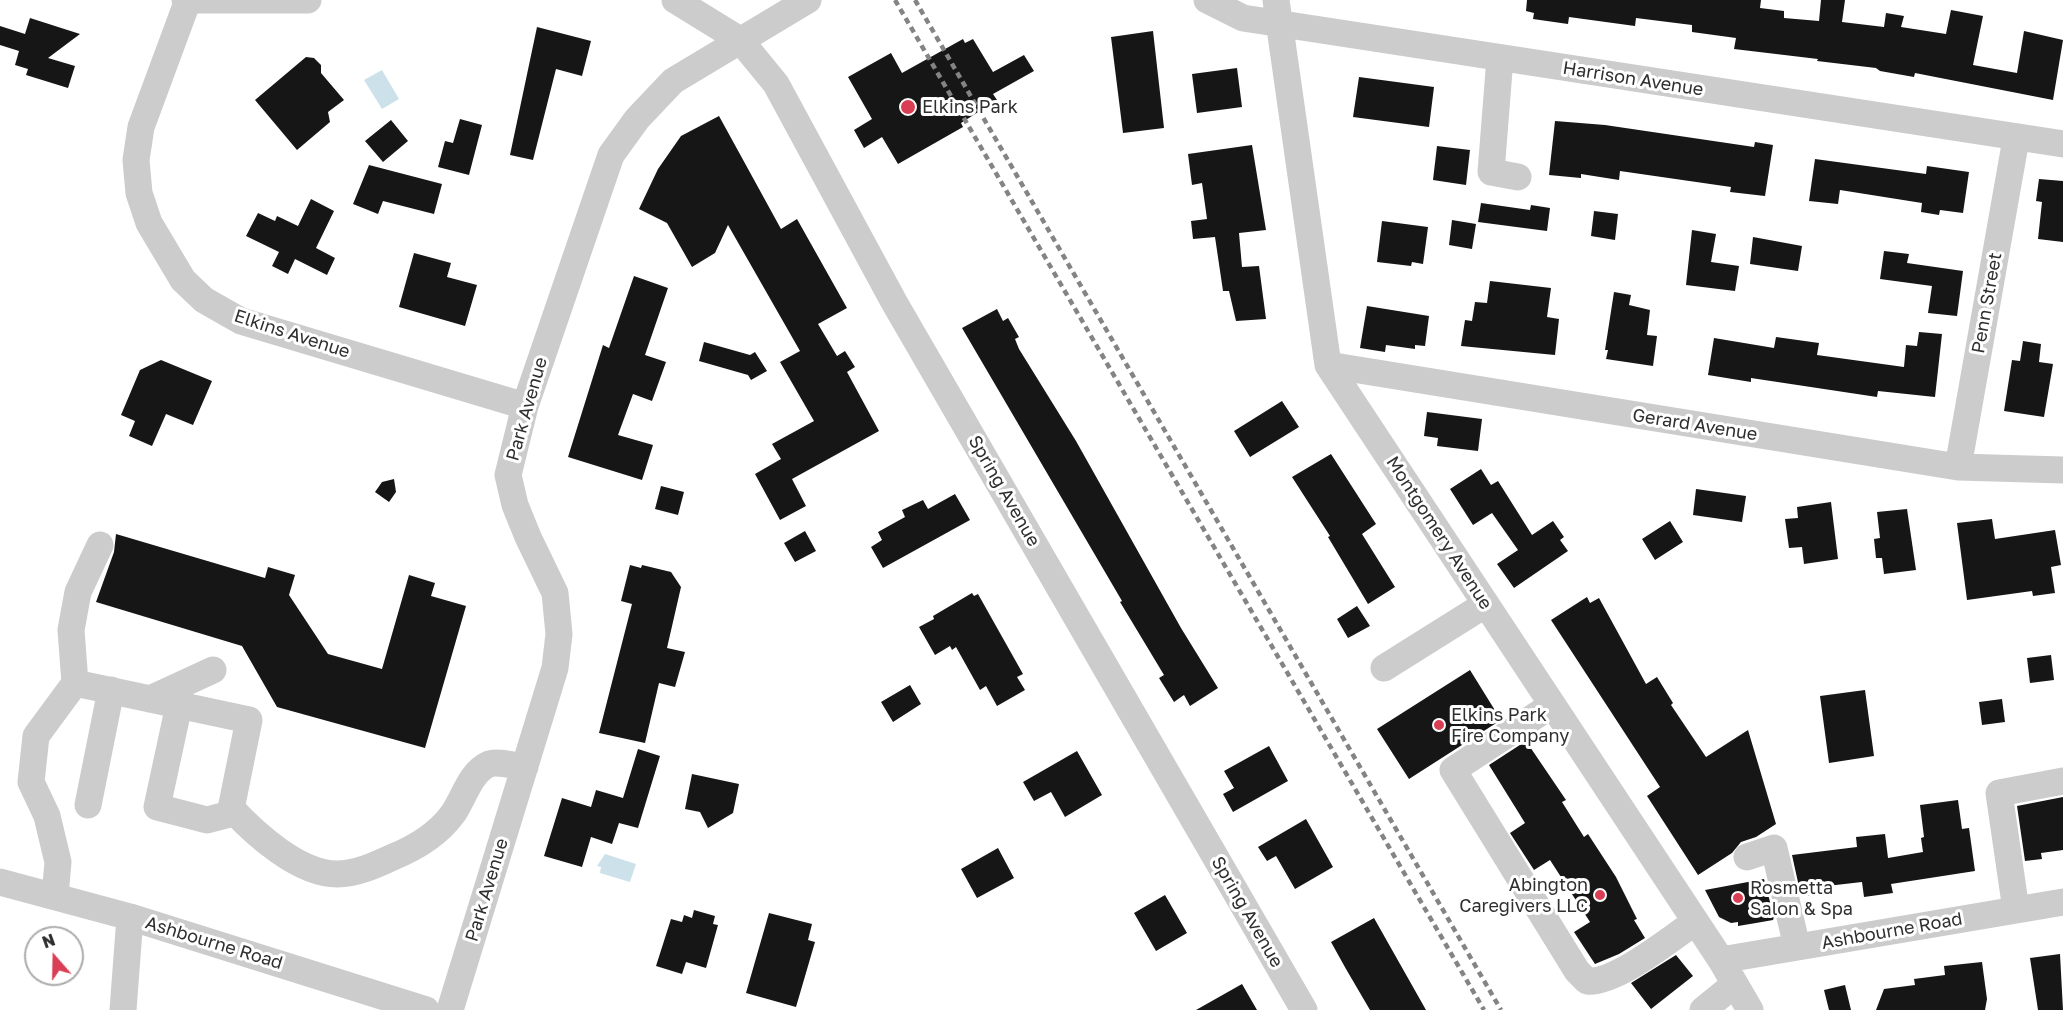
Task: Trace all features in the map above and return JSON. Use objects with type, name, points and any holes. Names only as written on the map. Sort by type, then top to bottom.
[{"type":"street","points":[[187,0],[308,0]]},
{"type":"street","name":"Elkins Avenue","points":[[187,0],[141,127],[136,160],[139,193],[149,223],[183,280],[204,300],[242,321],[525,406]]},
{"type":"street","name":"Spring Avenue","points":[[675,0],[740,40],[776,84],[894,302],[1304,1010]]},
{"type":"street","name":"Park Avenue","points":[[450,1010],[555,668],[559,634],[555,593],[515,505],[508,475],[525,406],[611,155],[637,119],[673,81],[808,0]]},
{"type":"street","name":"Harrison Avenue","points":[[1207,0],[1243,18],[1278,12],[1500,58],[2016,139],[2063,144]]},
{"type":"street","name":"Montgomery Avenue","points":[[1278,12],[1328,365],[1721,960],[1750,1010]]},
{"type":"street","points":[[1500,58],[1491,172],[1518,177]]},
{"type":"street","name":"Penn Street","points":[[1958,467],[2016,139]]},
{"type":"street","name":"Gerard Avenue","points":[[1328,365],[1958,467],[2063,470]]},
{"type":"street","points":[[55,897],[58,862],[47,816],[31,782],[36,736],[75,683],[71,630],[78,592],[100,545]]},
{"type":"street","points":[[1384,668],[1486,604]]},
{"type":"street","points":[[150,699],[213,670]]},
{"type":"street","points":[[75,683],[111,690],[249,720],[230,814],[207,820],[158,807],[179,705]]},
{"type":"street","points":[[87,805],[111,690]]},
{"type":"street","points":[[1552,705],[1453,770],[1577,971],[1587,981],[1597,982],[1628,967],[1695,922]]},
{"type":"street","points":[[231,808],[254,832],[285,854],[313,870],[337,874],[370,867],[418,846],[452,816],[478,771],[491,763],[525,767]]},
{"type":"street","points":[[2016,910],[1999,793],[2063,781]]},
{"type":"street","points":[[1747,857],[1774,848],[1797,947]]},
{"type":"street","name":"Ashbourne Road","points":[[0,882],[130,917],[426,1010]]},
{"type":"street","name":"Ashbourne Road","points":[[1721,960],[2063,902]]},
{"type":"street","points":[[123,1010],[130,917]]},
{"type":"street","points":[[1703,1010],[1735,984]]},
{"type":"water","points":[[382,70],[399,99],[382,109],[364,80]]},
{"type":"water","points":[[605,854],[636,864],[630,882],[600,873],[601,867],[597,866]]},
{"type":"building","points":[[1527,0],[1761,0],[1760,8],[1784,11],[1784,18],[1819,21],[1821,0],[1845,0],[1842,22],[1884,27],[1886,13],[1904,16],[1901,27],[1946,34],[1951,10],[1983,16],[1973,65],[2017,73],[2024,31],[2063,40],[2053,100],[1915,73],[1914,77],[1880,71],[1876,68],[1734,49],[1736,38],[1692,32],[1692,25],[1636,18],[1635,26],[1569,17],[1568,24],[1533,19],[1534,13],[1526,11]]},
{"type":"building","points":[[30,18],[80,34],[48,58],[75,66],[68,88],[26,75],[28,69],[15,65],[19,51],[0,45],[0,26],[25,34]]},
{"type":"building","points":[[537,27],[591,41],[582,76],[556,69],[533,160],[510,155]]},
{"type":"building","points":[[1153,31],[1164,128],[1123,133],[1111,37]]},
{"type":"building","points":[[963,39],[965,43],[973,39],[993,72],[1024,55],[1034,71],[993,94],[997,100],[961,123],[963,127],[898,164],[882,137],[864,148],[854,130],[872,119],[848,77],[891,53],[902,73]]},
{"type":"building","points":[[306,57],[314,58],[321,65],[321,73],[344,100],[328,112],[330,122],[297,150],[255,100]]},
{"type":"building","points":[[1237,68],[1242,107],[1197,113],[1192,74]]},
{"type":"building","points":[[1359,77],[1434,87],[1429,127],[1353,117]]},
{"type":"building","points":[[719,116],[781,229],[797,219],[847,308],[818,324],[837,356],[845,351],[855,367],[847,372],[879,431],[792,479],[806,506],[780,520],[755,474],[781,459],[772,444],[814,421],[780,362],[800,351],[728,225],[715,253],[692,267],[667,223],[639,209],[658,169],[681,136]]},
{"type":"building","points":[[460,119],[482,125],[469,175],[438,167],[445,141],[453,143]]},
{"type":"building","points":[[391,120],[408,141],[383,162],[365,141]]},
{"type":"building","points":[[1555,121],[1605,125],[1754,147],[1755,142],[1773,145],[1765,196],[1730,192],[1731,187],[1620,171],[1619,180],[1581,174],[1581,178],[1549,175]]},
{"type":"building","points":[[1252,145],[1266,230],[1239,233],[1242,267],[1259,266],[1266,319],[1236,321],[1229,291],[1223,291],[1215,237],[1193,239],[1191,221],[1207,219],[1202,183],[1192,185],[1188,154]]},
{"type":"building","points":[[1437,146],[1470,150],[1466,185],[1433,180]]},
{"type":"building","points":[[1815,159],[1926,174],[1927,166],[1969,172],[1963,213],[1940,210],[1939,215],[1921,212],[1922,203],[1840,190],[1838,204],[1809,201]]},
{"type":"building","points":[[369,165],[442,184],[434,214],[383,201],[378,214],[353,204]]},
{"type":"building","points":[[2039,179],[2063,181],[2063,242],[2038,239],[2042,202],[2036,201]]},
{"type":"building","points":[[311,199],[334,211],[316,248],[335,258],[327,275],[295,259],[288,274],[272,266],[279,252],[246,236],[258,213],[275,221],[277,216],[298,226]]},
{"type":"building","points":[[1481,203],[1530,210],[1531,205],[1550,208],[1547,231],[1478,222]]},
{"type":"building","points":[[1594,211],[1618,214],[1615,240],[1591,236]]},
{"type":"building","points":[[1452,220],[1476,224],[1472,249],[1449,245]]},
{"type":"building","points":[[1382,221],[1428,227],[1423,264],[1412,262],[1411,266],[1377,262]]},
{"type":"building","points":[[1692,230],[1716,234],[1711,262],[1739,266],[1735,291],[1686,285]]},
{"type":"building","points":[[1753,237],[1802,246],[1798,271],[1750,264]]},
{"type":"building","points":[[1884,251],[1909,254],[1907,263],[1963,271],[1957,316],[1928,313],[1932,286],[1880,279]]},
{"type":"building","points":[[414,253],[451,263],[447,277],[477,285],[465,326],[399,307]]},
{"type":"building","points":[[634,276],[668,288],[645,355],[666,362],[652,401],[633,394],[618,435],[653,445],[642,480],[568,457],[603,345],[609,348]]},
{"type":"building","points":[[1490,281],[1551,288],[1547,317],[1559,319],[1555,355],[1461,346],[1465,320],[1472,321],[1475,302],[1487,303]]},
{"type":"building","points":[[1614,292],[1631,295],[1629,305],[1650,310],[1647,335],[1657,336],[1653,366],[1606,359],[1608,350],[1605,350]]},
{"type":"building","points":[[1367,306],[1429,316],[1425,346],[1415,345],[1415,349],[1386,345],[1385,352],[1360,348]]},
{"type":"building","points":[[997,309],[1003,321],[1008,318],[1019,337],[1015,339],[1019,349],[1076,441],[1181,628],[1218,688],[1190,706],[1184,695],[1174,702],[1159,678],[1164,675],[962,328]]},
{"type":"building","points":[[1919,332],[1942,334],[1935,397],[1878,391],[1877,397],[1751,378],[1751,382],[1708,375],[1714,338],[1774,348],[1776,337],[1819,343],[1817,355],[1904,367],[1906,345],[1917,346]]},
{"type":"building","points":[[2023,341],[2041,344],[2039,362],[2053,364],[2044,417],[2004,411],[2012,360],[2020,361]]},
{"type":"building","points":[[704,342],[750,355],[755,352],[767,371],[751,380],[748,375],[699,361]]},
{"type":"building","points":[[161,360],[212,381],[193,425],[166,414],[152,446],[129,436],[135,421],[121,415],[140,370]]},
{"type":"building","points":[[1282,401],[1299,427],[1250,457],[1234,431]]},
{"type":"building","points":[[1427,412],[1482,419],[1478,451],[1437,446],[1438,438],[1424,436]]},
{"type":"building","points":[[1331,454],[1376,524],[1362,534],[1395,587],[1368,604],[1328,537],[1330,536],[1292,477]]},
{"type":"building","points":[[1481,469],[1491,485],[1498,481],[1532,535],[1553,521],[1564,537],[1560,540],[1568,551],[1514,588],[1497,564],[1518,550],[1492,513],[1473,525],[1450,489]]},
{"type":"building","points":[[394,479],[396,492],[389,502],[375,492],[382,482]]},
{"type":"building","points":[[661,486],[684,492],[678,515],[655,509]]},
{"type":"building","points":[[1696,489],[1746,496],[1742,522],[1693,515]]},
{"type":"building","points":[[955,494],[970,520],[883,568],[871,547],[882,540],[878,532],[905,517],[902,510],[923,500],[928,509]]},
{"type":"building","points":[[1831,502],[1838,559],[1804,564],[1802,547],[1789,548],[1785,519],[1798,518],[1797,507]]},
{"type":"building","points":[[1907,509],[1916,570],[1884,574],[1882,558],[1876,558],[1874,539],[1880,538],[1877,512]]},
{"type":"building","points":[[1992,519],[1995,539],[2055,530],[2061,565],[2051,567],[2055,593],[2033,596],[2032,591],[1967,600],[1957,523]]},
{"type":"building","points":[[1670,521],[1683,542],[1655,560],[1642,539]]},
{"type":"building","points":[[805,531],[816,551],[795,562],[784,543]]},
{"type":"building","points":[[116,534],[265,578],[268,567],[295,575],[289,595],[328,654],[382,669],[409,575],[435,583],[431,596],[466,606],[425,748],[277,707],[242,646],[96,602],[114,552]]},
{"type":"building","points":[[630,565],[641,568],[642,565],[671,572],[681,587],[667,648],[685,652],[675,687],[659,683],[645,743],[599,733],[632,604],[621,601]]},
{"type":"building","points":[[972,593],[974,596],[978,594],[1023,674],[1017,677],[1025,690],[997,706],[986,686],[980,690],[956,647],[952,650],[950,646],[935,655],[919,627]]},
{"type":"building","points":[[1587,597],[1590,603],[1599,598],[1646,684],[1657,677],[1673,703],[1671,705],[1706,757],[1748,730],[1776,824],[1756,837],[1741,842],[1732,853],[1698,875],[1647,796],[1660,787],[1551,620]]},
{"type":"building","points":[[1357,606],[1370,626],[1348,638],[1337,619]]},
{"type":"building","points":[[2051,655],[2054,680],[2030,683],[2027,658]]},
{"type":"building","name":"Elkins Park Fire Company","points":[[1470,670],[1501,720],[1409,779],[1377,729]]},
{"type":"building","points":[[910,685],[921,704],[893,722],[881,702]]},
{"type":"building","points":[[1865,690],[1874,756],[1829,763],[1820,696]]},
{"type":"building","points":[[2002,699],[2005,722],[1982,725],[1979,702]]},
{"type":"building","points":[[1526,741],[1566,800],[1562,802],[1584,837],[1588,834],[1616,877],[1637,919],[1634,920],[1645,938],[1619,954],[1595,964],[1574,932],[1590,922],[1550,860],[1534,870],[1510,833],[1525,823],[1489,765]]},
{"type":"building","points":[[1269,746],[1288,781],[1233,812],[1223,794],[1234,788],[1224,771]]},
{"type":"building","points":[[638,749],[660,756],[638,828],[619,823],[612,844],[591,837],[582,867],[544,856],[562,798],[591,807],[596,790],[623,798]]},
{"type":"building","points":[[1077,751],[1102,795],[1065,817],[1051,792],[1034,801],[1023,782]]},
{"type":"building","points":[[692,774],[739,784],[733,813],[708,828],[700,812],[685,809]]},
{"type":"building","points":[[2063,797],[2063,850],[2041,853],[2042,859],[2025,861],[2017,806]]},
{"type":"building","points":[[1958,800],[1962,829],[1969,828],[1975,871],[1891,884],[1893,893],[1864,897],[1862,882],[1827,886],[1822,894],[1801,896],[1792,855],[1857,847],[1856,837],[1885,834],[1888,858],[1923,852],[1921,838],[1924,837],[1920,805]]},
{"type":"building","points":[[1306,819],[1333,867],[1295,889],[1276,856],[1267,861],[1258,847]]},
{"type":"building","points":[[998,848],[1014,878],[977,898],[961,869]]},
{"type":"building","points":[[1764,879],[1773,920],[1738,926],[1738,922],[1731,923],[1719,917],[1705,890]]},
{"type":"building","points":[[1165,895],[1187,933],[1156,951],[1134,913]]},
{"type":"building","points":[[694,910],[715,916],[713,924],[718,925],[706,968],[686,962],[682,974],[656,966],[671,919],[682,922],[684,915],[692,918]]},
{"type":"building","points":[[769,913],[812,924],[808,940],[815,942],[796,1007],[746,993]]},
{"type":"building","points":[[1374,918],[1426,1010],[1370,1010],[1346,969],[1331,942]]},
{"type":"building","points":[[2060,954],[2063,1010],[2038,1010],[2030,958]]},
{"type":"building","points":[[1676,955],[1693,976],[1651,1009],[1631,983]]},
{"type":"building","points":[[1982,962],[1987,999],[1985,1010],[1876,1010],[1884,989],[1915,985],[1914,979],[1945,975],[1944,966]]},
{"type":"building","points":[[1242,984],[1257,1010],[1196,1010]]},
{"type":"building","points":[[1845,985],[1851,1010],[1829,1010],[1824,990]]},
{"type":"railway","points":[[895,0],[1484,1010]]},
{"type":"railway","points":[[915,0],[1501,1010]]},
{"type":"place","name":"Elkins Park","points":[[908,107]]},
{"type":"place","name":"Elkins Park Fire Company","points":[[1439,725]]},
{"type":"place","name":"Abington Caregivers LLC","points":[[1600,895]]},
{"type":"place","name":"Rosmetta Salon & Spa","points":[[1738,898]]}]
